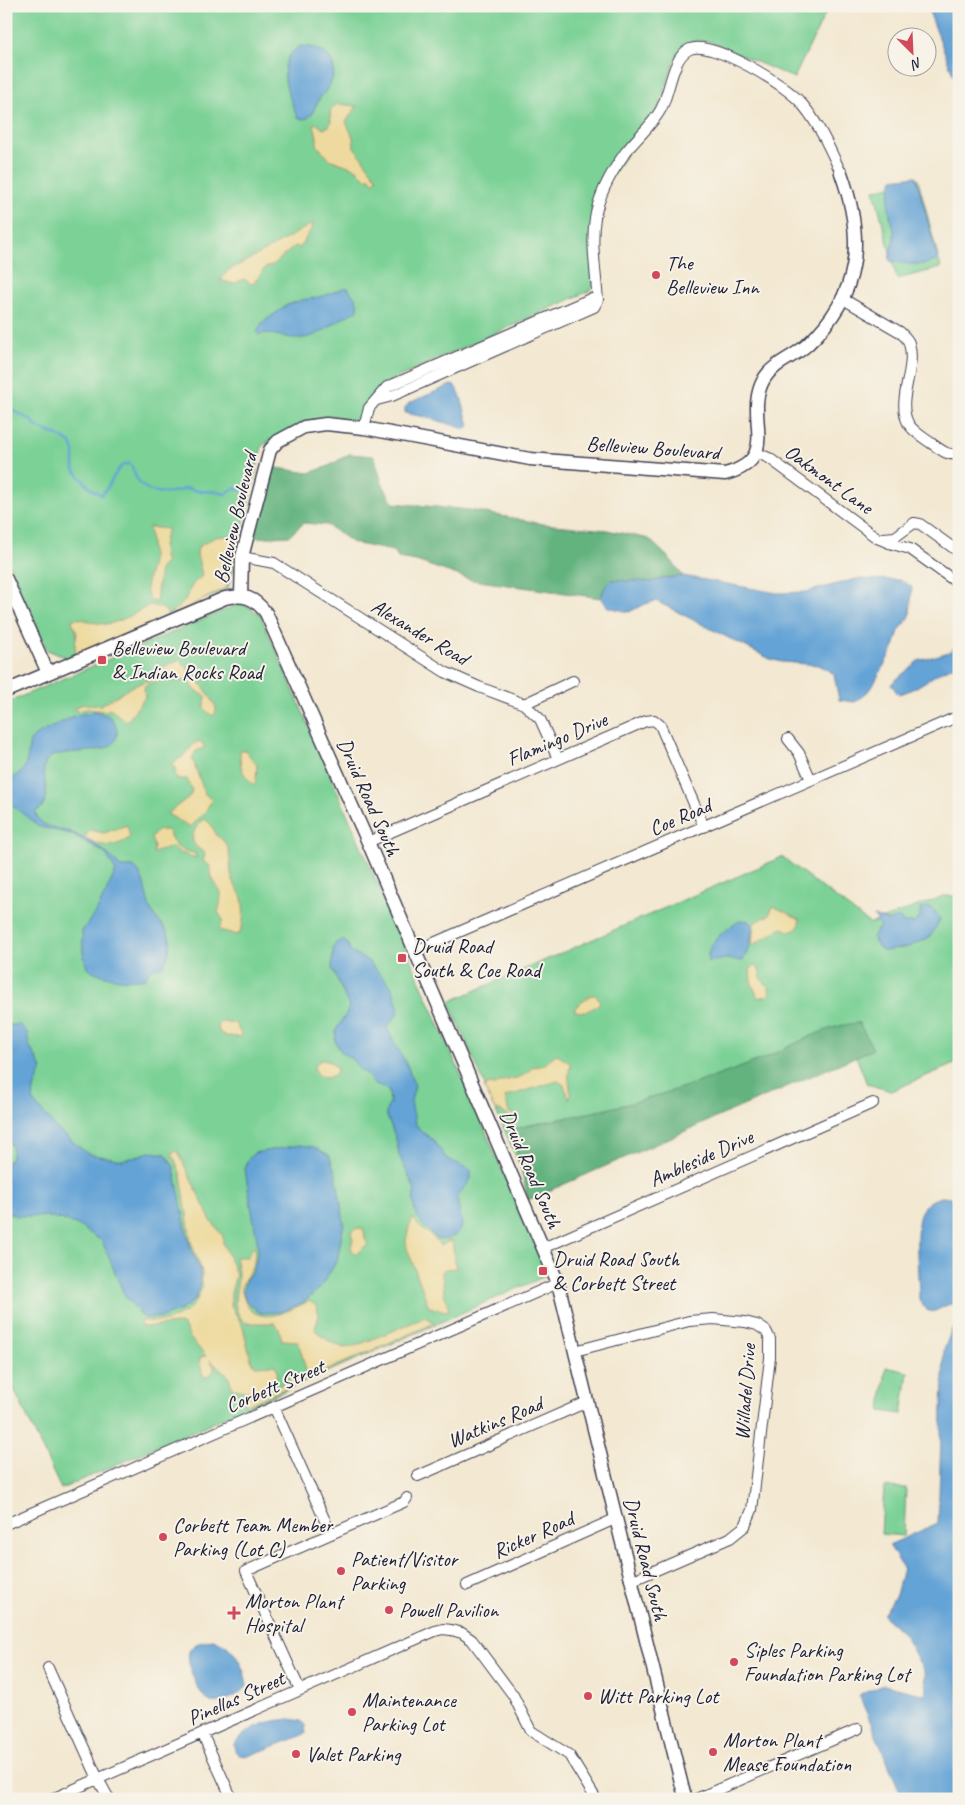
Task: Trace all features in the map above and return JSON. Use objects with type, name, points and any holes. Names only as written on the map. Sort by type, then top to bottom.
[{"type":"street","points":[[364,428],[369,408],[387,388],[590,299],[598,300],[593,228],[600,195],[622,158],[652,124],[662,108],[681,55],[688,50],[698,47],[708,48],[749,66],[788,91],[800,102],[810,114],[828,145],[841,173],[852,207],[856,229],[852,273],[843,299],[824,327],[807,346],[778,364],[764,378],[758,392],[756,407],[757,453]]},
{"type":"street","points":[[843,299],[900,332],[905,337],[909,343],[910,363],[904,408],[908,423],[914,430],[945,454],[959,454]]},
{"type":"street","name":"Belleview Boulevard","points":[[6,691],[225,598],[241,596],[242,557],[270,450],[278,441],[304,427],[326,424],[364,428],[530,459],[707,473],[725,474],[736,471],[748,465],[757,453]]},
{"type":"street","name":"Oakmont Lane","points":[[757,453],[769,458],[877,538],[884,542],[910,548],[959,584]]},
{"type":"street","name":"Oakmont Lane","points":[[877,538],[895,537],[914,523],[920,524],[959,552]]},
{"type":"street","points":[[906,529],[906,540],[910,548]]},
{"type":"street","name":"Alexander Road","points":[[242,557],[274,563],[445,672],[479,688],[524,704],[540,719],[558,759]]},
{"type":"street","points":[[6,579],[48,673]]},
{"type":"street","name":"Druid Road South","points":[[241,596],[257,602],[266,612],[368,842],[558,1283],[686,1799]]},
{"type":"street","points":[[524,704],[573,681]]},
{"type":"street","name":"Coe Road","points":[[415,951],[959,716]]},
{"type":"street","name":"Flamingo Drive","points":[[368,842],[646,721],[654,720],[660,725],[704,827]]},
{"type":"street","points":[[788,739],[799,753],[811,780]]},
{"type":"street","name":"Ambleside Drive","points":[[543,1248],[873,1102]]},
{"type":"street","name":"Corbett Street","points":[[6,1524],[558,1283]]},
{"type":"street","name":"Willadel Drive","points":[[575,1351],[676,1324],[713,1319],[757,1325],[766,1330],[770,1339],[770,1358],[752,1510],[745,1526],[730,1538],[632,1581]]},
{"type":"street","name":"Watkins Road","points":[[418,1476],[587,1402]]},
{"type":"street","points":[[274,1407],[330,1534]]},
{"type":"street","points":[[300,1690],[246,1571],[404,1502],[407,1498]]},
{"type":"street","name":"Ricker Road","points":[[466,1585],[615,1519]]},
{"type":"street","name":"Pinellas Street","points":[[52,1799],[443,1629],[462,1634],[472,1640],[513,1695],[531,1731],[569,1755],[596,1799]]},
{"type":"street","points":[[48,1668],[98,1779],[109,1799]]},
{"type":"street","points":[[696,1799],[858,1728]]},
{"type":"street","points":[[202,1733],[232,1799]]},
{"type":"green space","points":[[6,6],[826,6],[828,8],[794,78],[708,41],[695,41],[686,46],[677,54],[659,107],[595,199],[594,284],[591,290],[392,380],[371,396],[360,422],[327,419],[266,446],[270,439],[262,446],[228,589],[68,658],[47,650],[6,558]]},
{"type":"green space","points":[[918,179],[941,268],[897,279],[874,190]]},
{"type":"green space","points":[[349,454],[374,456],[382,483],[393,503],[470,510],[543,524],[607,530],[649,539],[671,560],[683,576],[652,582],[612,580],[605,587],[601,598],[472,580],[416,561],[398,558],[393,551],[353,543],[327,525],[304,523],[289,536],[252,538],[271,467],[309,473],[329,466]]},
{"type":"green space","points":[[241,603],[260,614],[548,1275],[61,1489],[13,1387],[6,1390],[6,703]]},
{"type":"green space","points":[[782,857],[870,924],[944,896],[959,896],[959,1062],[891,1091],[867,1084],[854,1051],[532,1194],[449,1002]]},
{"type":"green space","points":[[859,1023],[873,1049],[528,1200],[512,1129],[646,1099],[738,1068],[821,1032]]},
{"type":"green space","points":[[886,1367],[908,1372],[902,1414],[881,1411]]},
{"type":"green space","points":[[884,1487],[906,1488],[904,1536],[881,1534]]},
{"type":"sand","points":[[337,104],[357,106],[346,122],[353,137],[354,147],[377,178],[374,182],[370,178],[364,178],[357,169],[329,159],[317,145],[314,124],[316,123],[323,129],[329,126],[331,122],[330,111]]},
{"type":"sand","points":[[314,224],[300,248],[295,246],[273,265],[265,268],[254,283],[251,284],[244,279],[234,284],[220,280],[229,270]]},
{"type":"sand","points":[[149,527],[168,529],[163,546],[166,562],[160,568],[156,602],[149,598],[146,588],[152,559]]},
{"type":"sand","points":[[237,535],[226,588],[173,615],[172,611],[186,599],[193,584],[202,575],[197,555],[198,547],[215,537]]},
{"type":"sand","points":[[150,605],[164,609],[168,616],[76,656],[75,643],[77,633],[72,621],[73,619],[101,624],[111,623]]},
{"type":"sand","points":[[179,660],[211,698],[216,709],[213,716],[205,709],[206,696],[195,690],[190,682],[180,680],[161,680],[145,685],[145,697],[126,721],[110,709],[106,711],[87,709],[76,711],[74,708],[83,704],[101,705],[133,686],[154,678],[160,669]]},
{"type":"sand","points":[[200,741],[204,748],[196,751],[192,758],[205,794],[212,800],[205,812],[191,827],[167,814],[190,796],[192,790],[187,779],[176,779],[175,768],[171,764],[182,757],[195,743]]},
{"type":"sand","points":[[240,750],[245,750],[257,765],[256,782],[254,785],[246,777],[242,769]]},
{"type":"sand","points":[[203,819],[210,823],[217,836],[223,840],[230,856],[231,875],[243,902],[243,922],[238,935],[219,930],[223,920],[218,912],[221,893],[212,878],[210,866],[203,861],[204,852],[198,849],[193,841],[196,828]]},
{"type":"sand","points":[[127,825],[130,837],[113,845],[101,845],[84,838],[90,830],[104,833]]},
{"type":"sand","points":[[158,830],[167,830],[178,848],[194,853],[197,858],[180,853],[173,847],[153,853],[154,847],[151,838]]},
{"type":"sand","points":[[773,906],[800,919],[798,928],[793,931],[784,928],[776,931],[752,946],[754,923],[769,915]]},
{"type":"sand","points":[[755,965],[759,969],[762,980],[769,988],[770,993],[767,996],[758,998],[751,981],[750,970]]},
{"type":"sand","points":[[591,995],[595,995],[600,1002],[589,1010],[575,1011],[575,1008],[582,1001]]},
{"type":"sand","points":[[222,1021],[235,1023],[241,1034],[240,1037],[226,1036],[219,1032],[218,1026]]},
{"type":"sand","points":[[556,1054],[571,1064],[569,1069],[569,1099],[564,1085],[558,1081],[505,1097],[509,1113],[512,1113],[513,1119],[494,1109],[484,1087],[489,1084],[495,1085],[519,1077],[528,1072],[532,1067],[544,1065]]},
{"type":"sand","points":[[321,1060],[333,1064],[337,1070],[336,1074],[327,1078],[317,1075],[314,1067]]},
{"type":"sand","points":[[175,1151],[178,1152],[211,1221],[223,1236],[223,1244],[236,1274],[231,1293],[231,1305],[243,1327],[251,1360],[255,1366],[275,1365],[278,1371],[271,1385],[266,1389],[254,1392],[232,1388],[226,1373],[210,1360],[214,1366],[214,1371],[207,1377],[203,1376],[199,1360],[201,1357],[206,1356],[190,1338],[184,1326],[179,1324],[141,1326],[141,1321],[167,1321],[187,1311],[196,1302],[202,1287],[202,1271],[191,1242],[181,1175],[171,1154]]},
{"type":"sand","points":[[411,1219],[414,1219],[440,1246],[452,1240],[456,1268],[445,1269],[442,1272],[444,1292],[449,1310],[445,1311],[429,1307],[407,1248],[406,1240]]},
{"type":"sand","points":[[359,1228],[364,1230],[365,1239],[368,1244],[356,1254],[351,1247],[353,1239],[351,1233]]},
{"type":"sand","points":[[253,1247],[255,1247],[254,1263],[241,1287],[245,1301],[251,1310],[258,1314],[268,1316],[277,1314],[309,1301],[317,1306],[319,1316],[315,1327],[316,1331],[330,1342],[344,1348],[358,1345],[426,1317],[435,1323],[245,1406],[245,1396],[253,1396],[270,1391],[292,1378],[304,1376],[306,1370],[298,1341],[282,1340],[275,1323],[246,1323],[237,1312],[235,1300],[238,1274],[235,1257],[247,1257]]},
{"type":"water","points":[[927,6],[959,6],[959,80],[954,77],[938,35],[938,28],[935,28]]},
{"type":"water","points":[[301,46],[316,48],[322,51],[331,59],[334,72],[331,83],[312,114],[304,119],[298,118],[290,99],[285,79],[287,60],[292,52]]},
{"type":"water","points":[[916,176],[938,260],[921,264],[890,261],[894,235],[889,206],[893,179]]},
{"type":"water","points":[[343,288],[348,288],[356,299],[357,311],[318,334],[299,338],[265,333],[259,335],[257,332],[262,323],[287,305],[324,296]]},
{"type":"water","points":[[451,385],[455,386],[461,397],[469,426],[466,429],[405,413],[405,408],[409,403]]},
{"type":"water","points":[[683,576],[777,593],[806,592],[856,579],[900,580],[912,587],[910,616],[899,631],[894,647],[871,689],[855,702],[839,700],[834,674],[819,665],[782,662],[770,659],[656,601],[629,612],[608,607],[601,598],[605,587],[611,580],[652,582]]},
{"type":"water","points":[[959,644],[959,665],[943,671],[906,692],[898,694],[891,684],[918,661],[949,652]]},
{"type":"water","points":[[95,711],[110,717],[113,721],[117,731],[115,742],[108,747],[98,750],[63,753],[47,760],[44,766],[45,801],[42,807],[35,812],[37,817],[45,824],[70,832],[97,846],[104,851],[120,867],[134,867],[138,871],[143,881],[151,910],[165,928],[170,940],[169,951],[163,966],[151,969],[145,978],[130,980],[115,978],[87,968],[83,953],[82,931],[97,910],[116,871],[105,853],[72,834],[40,827],[13,806],[7,796],[7,788],[12,779],[24,769],[30,741],[36,735],[74,716]]},
{"type":"water","points":[[930,907],[935,911],[940,920],[930,937],[909,947],[885,951],[880,949],[872,937],[880,926],[874,916],[887,921],[899,917],[903,923],[913,923],[920,918],[920,909]]},
{"type":"water","points":[[741,920],[748,921],[753,925],[748,949],[742,961],[726,959],[708,962],[708,955],[713,942]]},
{"type":"water","points":[[341,940],[347,943],[352,953],[367,960],[391,986],[399,1008],[397,1015],[387,1027],[415,1085],[411,1101],[415,1123],[422,1132],[433,1140],[446,1158],[471,1170],[471,1179],[460,1193],[458,1199],[461,1229],[457,1234],[449,1238],[440,1240],[436,1238],[421,1222],[416,1213],[413,1202],[415,1190],[399,1155],[396,1139],[386,1114],[390,1104],[389,1092],[385,1088],[373,1083],[352,1059],[342,1053],[335,1042],[336,1030],[347,1013],[349,1006],[332,968],[333,950],[336,943]]},
{"type":"water","points":[[6,1025],[20,1025],[27,1032],[29,1045],[42,1069],[34,1089],[33,1101],[57,1129],[88,1154],[123,1160],[150,1152],[166,1154],[174,1167],[187,1234],[192,1252],[200,1269],[200,1283],[195,1300],[181,1310],[162,1317],[144,1318],[125,1296],[102,1241],[76,1224],[51,1217],[17,1216],[6,1212],[6,1164],[11,1158],[12,1148],[6,1138],[6,1079],[9,1078],[12,1066],[6,1057]]},
{"type":"water","points":[[300,1145],[314,1147],[329,1155],[336,1174],[344,1223],[337,1261],[319,1289],[304,1302],[281,1312],[260,1313],[246,1301],[243,1292],[246,1279],[252,1272],[256,1261],[258,1246],[245,1170],[247,1161],[254,1153]]},
{"type":"water","points":[[942,1197],[951,1198],[959,1203],[959,1305],[947,1305],[938,1310],[928,1311],[919,1299],[917,1230],[921,1212],[925,1206],[932,1200]]},
{"type":"water","points":[[959,1322],[959,1799],[903,1799],[859,1695],[884,1685],[926,1695],[925,1673],[904,1634],[883,1615],[896,1595],[903,1568],[889,1545],[938,1523],[944,1350],[952,1329]]},
{"type":"water","points":[[213,1640],[229,1647],[233,1652],[242,1668],[247,1685],[237,1695],[216,1702],[206,1699],[197,1686],[189,1660],[189,1653],[193,1646],[201,1642]]},
{"type":"water","points":[[290,1719],[301,1721],[305,1725],[306,1734],[251,1755],[244,1756],[235,1751],[234,1744],[246,1733],[266,1723]]},
{"type":"waterway","points":[[6,407],[31,420],[38,428],[55,434],[71,443],[74,451],[74,470],[90,488],[101,495],[121,466],[125,464],[130,464],[141,485],[160,493],[174,492],[187,488],[225,494],[234,488],[246,492]]},
{"type":"place","name":"The Belleview Inn","points":[[656,275]]},
{"type":"place","name":"Belleview Boulevard & Indian Rocks Road","points":[[102,660]]},
{"type":"place","name":"Druid Road South & Coe Road","points":[[402,958]]},
{"type":"place","name":"Druid Road South & Corbett Street","points":[[543,1271]]},
{"type":"place","name":"Corbett Team Member Parking (Lot C)","points":[[163,1537]]},
{"type":"place","name":"Patient/Visitor Parking","points":[[341,1571]]},
{"type":"place","name":"Powell Pavilion","points":[[389,1610]]},
{"type":"place","name":"Morton Plant Hospital","points":[[234,1613]]},
{"type":"place","name":"Siples Parking Foundation Parking Lot","points":[[734,1662]]},
{"type":"place","name":"Witt Parking Lot","points":[[588,1696]]},
{"type":"place","name":"Maintenance Parking Lot","points":[[352,1712]]},
{"type":"place","name":"Morton Plant Mease Foundation","points":[[713,1752]]},
{"type":"place","name":"Valet Parking","points":[[296,1754]]}]
